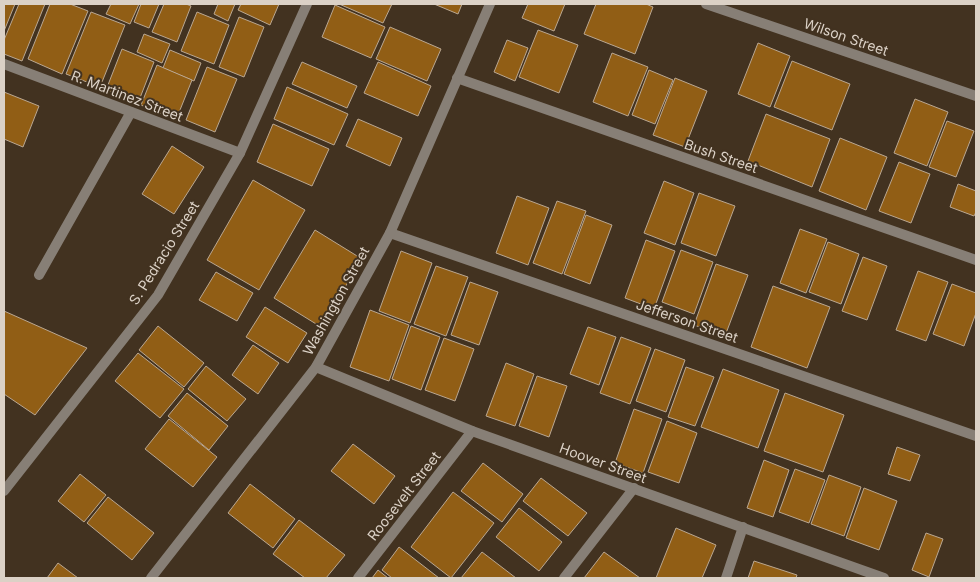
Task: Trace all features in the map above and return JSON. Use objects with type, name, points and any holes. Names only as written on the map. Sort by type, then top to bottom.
[{"type":"street","name":"S. Pedracio Street","points":[[4,491],[158,295],[240,153],[306,4]]},
{"type":"street","name":"Washington Street","points":[[152,578],[316,367],[390,232],[490,4]]},
{"type":"street","name":"Wilson Street","points":[[706,4],[976,96]]},
{"type":"street","name":"R. Martinez Street","points":[[4,64],[240,153]]},
{"type":"street","name":"Bush Street","points":[[457,78],[976,260]]},
{"type":"street","points":[[39,275],[131,112]]},
{"type":"street","name":"Jefferson Street","points":[[390,232],[976,436]]},
{"type":"street","name":"Hoover Street","points":[[316,367],[472,430],[884,578]]},
{"type":"street","name":"Roosevelt Street","points":[[358,578],[472,430]]},
{"type":"street","points":[[564,578],[634,488]]},
{"type":"street","points":[[726,578],[743,527]]},
{"type":"building","points":[[4,4],[15,4],[4,31]]},
{"type":"building","points":[[19,4],[45,4],[22,61],[4,54],[4,40]]},
{"type":"building","points":[[50,4],[70,4],[88,11],[62,74],[28,59]]},
{"type":"building","points":[[111,4],[139,4],[130,24],[106,14]]},
{"type":"building","points":[[141,4],[159,4],[149,28],[134,22]]},
{"type":"building","points":[[164,4],[186,4],[191,6],[177,42],[152,32]]},
{"type":"building","points":[[218,4],[235,4],[228,21],[214,14]]},
{"type":"building","points":[[241,4],[279,4],[270,25],[238,10]]},
{"type":"building","points":[[339,4],[392,4],[383,23]]},
{"type":"building","points":[[434,4],[462,4],[458,14]]},
{"type":"building","points":[[528,4],[565,4],[554,31],[522,18]]},
{"type":"building","points":[[596,4],[646,4],[653,7],[635,54],[584,34]]},
{"type":"building","points":[[335,5],[385,27],[371,58],[322,37]]},
{"type":"building","points":[[91,12],[125,25],[100,87],[66,74]]},
{"type":"building","points":[[197,12],[229,25],[214,64],[181,51]]},
{"type":"building","points":[[239,17],[264,27],[244,77],[219,67]]},
{"type":"building","points":[[390,27],[441,49],[427,81],[376,59]]},
{"type":"building","points":[[538,30],[578,45],[559,93],[519,77]]},
{"type":"building","points":[[144,34],[170,44],[162,63],[137,52]]},
{"type":"building","points":[[507,40],[528,48],[515,81],[494,72]]},
{"type":"building","points":[[758,43],[790,56],[770,107],[738,94]]},
{"type":"building","points":[[122,49],[154,62],[138,103],[106,90]]},
{"type":"building","points":[[170,50],[201,63],[194,81],[163,68]]},
{"type":"building","points":[[612,53],[648,67],[628,116],[593,102]]},
{"type":"building","points":[[792,61],[850,84],[832,130],[774,107]]},
{"type":"building","points":[[302,62],[357,86],[347,108],[292,84]]},
{"type":"building","points":[[378,62],[431,86],[418,116],[364,93]]},
{"type":"building","points":[[157,65],[192,80],[176,120],[141,105]]},
{"type":"building","points":[[207,67],[237,79],[215,132],[186,120]]},
{"type":"building","points":[[649,70],[673,80],[655,124],[632,115]]},
{"type":"building","points":[[675,78],[707,91],[685,147],[653,135]]},
{"type":"building","points":[[287,87],[348,114],[334,145],[274,119]]},
{"type":"building","points":[[4,92],[39,106],[23,147],[4,139]]},
{"type":"building","points":[[915,99],[948,112],[927,166],[894,153]]},
{"type":"building","points":[[766,114],[830,139],[812,187],[748,161]]},
{"type":"building","points":[[358,119],[402,138],[390,166],[346,146]]},
{"type":"building","points":[[947,121],[974,131],[956,177],[929,167]]},
{"type":"building","points":[[273,124],[329,149],[312,186],[257,162]]},
{"type":"building","points":[[840,138],[887,157],[866,210],[819,191]]},
{"type":"building","points":[[172,146],[204,167],[174,214],[142,194]]},
{"type":"building","points":[[899,162],[930,174],[911,223],[879,211]]},
{"type":"building","points":[[253,180],[305,210],[259,290],[207,260]]},
{"type":"building","points":[[664,181],[694,193],[675,245],[644,233]]},
{"type":"building","points":[[958,184],[976,191],[976,212],[974,216],[950,207]]},
{"type":"building","points":[[699,193],[735,206],[716,256],[681,243]]},
{"type":"building","points":[[517,196],[549,208],[528,265],[496,253]]},
{"type":"building","points":[[557,201],[586,211],[562,274],[533,263]]},
{"type":"building","points":[[586,215],[612,225],[590,284],[564,274]]},
{"type":"building","points":[[800,229],[827,239],[806,293],[780,283]]},
{"type":"building","points":[[315,230],[362,259],[321,327],[274,298]]},
{"type":"building","points":[[646,240],[675,251],[654,309],[625,298]]},
{"type":"building","points":[[828,242],[859,254],[841,304],[809,292]]},
{"type":"building","points":[[681,250],[713,262],[694,314],[662,302]]},
{"type":"building","points":[[401,251],[432,263],[410,323],[379,311]]},
{"type":"building","points":[[863,257],[887,266],[867,320],[842,311]]},
{"type":"building","points":[[716,264],[748,275],[725,336],[694,325]]},
{"type":"building","points":[[436,266],[468,277],[446,336],[414,324]]},
{"type":"building","points":[[918,271],[948,282],[926,341],[896,330]]},
{"type":"building","points":[[216,272],[253,293],[237,321],[199,300]]},
{"type":"building","points":[[470,282],[498,292],[479,345],[451,335]]},
{"type":"building","points":[[952,284],[976,293],[976,313],[964,346],[933,334]]},
{"type":"building","points":[[773,286],[830,307],[807,368],[751,347]]},
{"type":"building","points":[[265,307],[307,333],[288,363],[246,337]]},
{"type":"building","points":[[370,310],[409,325],[389,381],[350,367]]},
{"type":"building","points":[[4,311],[87,348],[35,415],[4,394]]},
{"type":"building","points":[[158,326],[204,363],[184,387],[139,350]]},
{"type":"building","points":[[411,326],[440,337],[421,390],[392,379]]},
{"type":"building","points":[[588,327],[616,337],[599,385],[570,374]]},
{"type":"building","points":[[621,337],[651,348],[630,404],[600,393]]},
{"type":"building","points":[[444,338],[474,349],[455,401],[425,390]]},
{"type":"building","points":[[253,345],[279,363],[258,394],[232,375]]},
{"type":"building","points":[[655,349],[685,360],[666,412],[636,401]]},
{"type":"building","points":[[138,353],[184,389],[160,418],[115,381]]},
{"type":"building","points":[[506,363],[534,374],[515,426],[486,416]]},
{"type":"building","points":[[206,366],[246,399],[227,421],[188,389]]},
{"type":"building","points":[[686,367],[714,377],[695,426],[668,417]]},
{"type":"building","points":[[723,369],[779,390],[758,448],[701,427]]},
{"type":"building","points":[[537,376],[567,386],[549,437],[519,426]]},
{"type":"building","points":[[187,393],[228,426],[209,450],[168,416]]},
{"type":"building","points":[[785,393],[844,415],[823,472],[764,451]]},
{"type":"building","points":[[634,409],[662,419],[643,473],[615,463]]},
{"type":"building","points":[[169,419],[217,457],[193,487],[145,449]]},
{"type":"building","points":[[667,421],[697,433],[679,483],[648,472]]},
{"type":"building","points":[[353,444],[395,476],[374,504],[331,471]]},
{"type":"building","points":[[897,447],[920,455],[910,481],[888,474]]},
{"type":"building","points":[[764,460],[789,470],[773,517],[747,508]]},
{"type":"building","points":[[483,463],[523,494],[502,522],[461,491]]},
{"type":"building","points":[[795,469],[825,480],[809,523],[779,512]]},
{"type":"building","points":[[80,474],[106,495],[84,522],[58,501]]},
{"type":"building","points":[[829,475],[861,487],[844,536],[811,524]]},
{"type":"building","points":[[541,478],[587,513],[568,536],[523,501]]},
{"type":"building","points":[[250,484],[295,519],[273,548],[228,513]]},
{"type":"building","points":[[864,488],[897,501],[879,550],[846,538]]},
{"type":"building","points":[[453,492],[494,523],[451,578],[411,547]]},
{"type":"building","points":[[108,497],[154,533],[132,560],[87,523]]},
{"type":"building","points":[[519,508],[562,542],[539,571],[496,537]]},
{"type":"building","points":[[299,520],[345,555],[326,578],[305,578],[273,554]]},
{"type":"building","points":[[676,528],[716,545],[702,578],[656,578]]},
{"type":"building","points":[[926,533],[943,539],[929,577],[912,570]]},
{"type":"building","points":[[399,547],[439,578],[392,578],[382,570]]},
{"type":"building","points":[[482,552],[516,578],[461,578]]},
{"type":"building","points":[[604,552],[640,578],[584,578]]},
{"type":"building","points":[[754,561],[797,575],[796,578],[748,578]]},
{"type":"building","points":[[58,563],[78,578],[47,578]]},
{"type":"building","points":[[378,570],[388,578],[372,578]]}]
